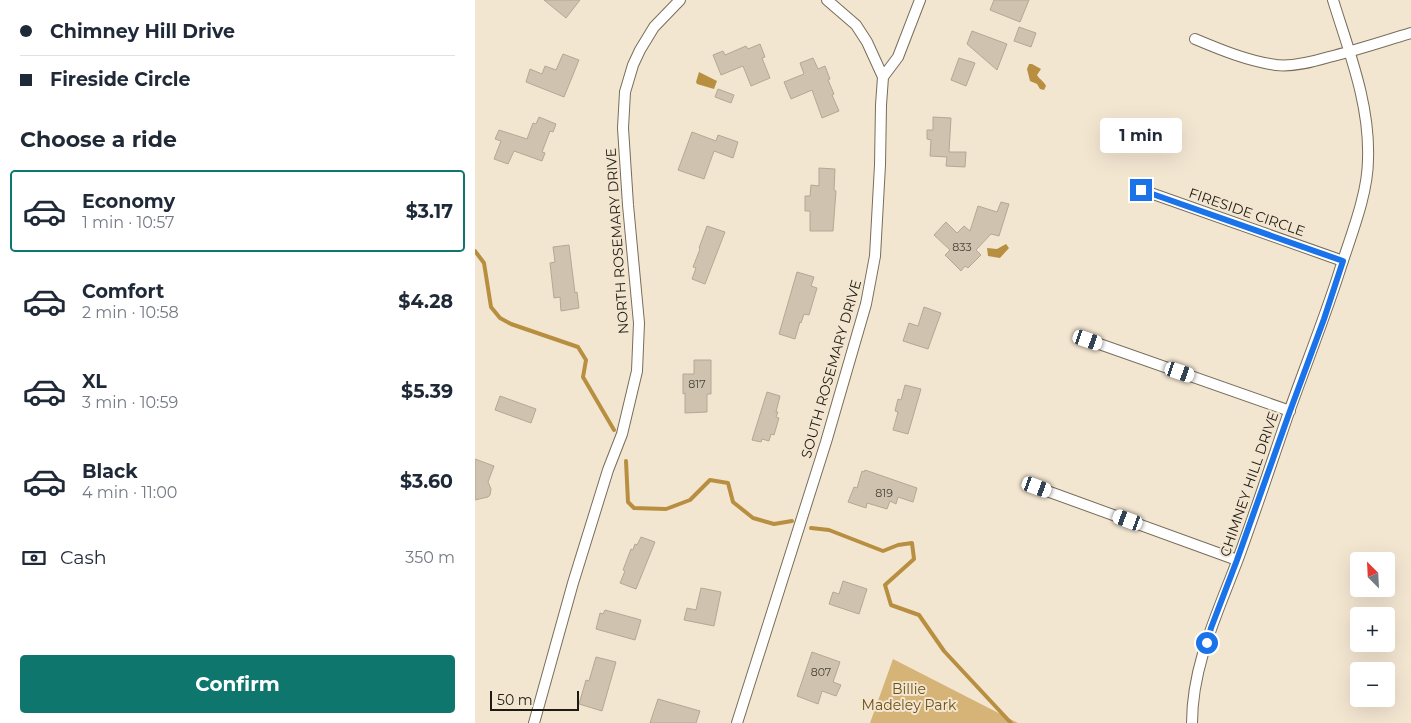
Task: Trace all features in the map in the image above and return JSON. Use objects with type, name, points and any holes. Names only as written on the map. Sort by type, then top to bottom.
[{"type":"street","name":"NORTH ROSEMARY DRIVE","points":[[534,723],[573,583],[622,434],[637,371],[639,323],[623,128],[625,92],[633,65],[640,50],[654,27],[680,0]]},
{"type":"street","name":"SOUTH ROSEMARY DRIVE","points":[[737,723],[826,442],[866,304],[876,244],[883,77],[867,42],[856,25],[827,0]]},
{"type":"street","points":[[883,77],[898,57],[920,0]]},
{"type":"street","name":"CHIMNEY HILL DRIVE","points":[[1192,723],[1198,674],[1211,628],[1324,319],[1365,188],[1369,159],[1367,124],[1360,89],[1333,0]]},
{"type":"street","points":[[1195,39],[1232,54],[1277,65],[1295,65],[1349,52],[1411,33]]},
{"type":"street","name":"FIRESIDE CIRCLE","points":[[1141,190],[1343,261]]},
{"type":"street","points":[[1088,340],[1290,411]]},
{"type":"street","points":[[1037,487],[1237,560]]},
{"type":"green space","name":"Billie Madeley Park","points":[[893,659],[1018,723],[870,723]]},
{"type":"shaded area","points":[[1029,64],[1041,69],[1037,75],[1046,86],[1044,90],[1030,81],[1027,69]]},
{"type":"shaded area","points":[[699,72],[717,81],[714,89],[697,84]]},
{"type":"shaded area","points":[[1006,244],[1009,248],[1000,258],[988,256],[987,248],[997,249]]},
{"type":"building","points":[[544,0],[580,0],[566,18]]},
{"type":"building","points":[[994,0],[1029,0],[1020,22],[990,10]]},
{"type":"building","points":[[1019,27],[1036,33],[1031,47],[1014,41]]},
{"type":"building","points":[[972,31],[1007,44],[997,70],[967,44]]},
{"type":"building","points":[[760,44],[765,57],[762,58],[770,78],[751,86],[743,66],[721,75],[713,55],[723,51],[725,55],[746,46],[748,49]]},
{"type":"building","points":[[563,54],[579,60],[564,97],[526,82],[530,69],[542,74],[545,66],[556,70]]},
{"type":"building","points":[[813,58],[818,69],[825,66],[834,94],[832,95],[839,111],[822,118],[812,90],[791,99],[784,82],[804,74],[800,63]]},
{"type":"building","points":[[959,58],[975,63],[966,86],[951,80]]},
{"type":"building","points":[[718,89],[734,95],[731,103],[715,97]]},
{"type":"building","points":[[539,117],[556,124],[553,132],[550,131],[542,152],[545,153],[542,161],[514,151],[508,164],[494,159],[501,141],[495,139],[499,130],[527,139],[533,123],[536,124]]},
{"type":"building","points":[[933,117],[951,118],[949,152],[966,152],[965,167],[946,166],[947,157],[930,156],[931,140],[927,139],[927,130],[933,130]]},
{"type":"building","points":[[692,132],[716,141],[718,135],[738,142],[733,158],[714,151],[704,179],[678,170]]},
{"type":"building","points":[[819,168],[835,169],[834,190],[836,191],[833,231],[810,231],[810,211],[805,211],[805,196],[810,196],[811,185],[819,186]]},
{"type":"building","points":[[1001,202],[1009,204],[999,236],[991,234],[976,250],[981,255],[968,268],[965,266],[961,271],[945,255],[950,250],[934,235],[946,222],[957,233],[964,226],[970,231],[978,206],[997,212]]},
{"type":"building","points":[[707,226],[725,232],[705,284],[692,279],[696,268],[693,267]]},
{"type":"building","points":[[569,245],[575,293],[577,292],[579,308],[561,311],[560,297],[554,298],[550,263],[555,262],[553,247]]},
{"type":"building","points":[[797,272],[814,277],[811,286],[817,288],[809,315],[804,314],[795,339],[779,334]]},
{"type":"building","points":[[924,307],[941,313],[928,349],[903,341],[909,323],[918,326]]},
{"type":"building","points":[[694,360],[711,360],[711,394],[707,394],[707,412],[685,413],[683,374],[694,374]]},
{"type":"building","points":[[905,385],[921,389],[908,434],[893,430],[898,412],[895,411],[898,399],[901,400]]},
{"type":"building","points":[[767,392],[780,396],[776,412],[778,412],[776,417],[779,418],[774,435],[771,434],[769,441],[762,439],[761,442],[752,440]]},
{"type":"building","points":[[500,396],[536,409],[531,423],[495,410]]},
{"type":"building","points":[[475,459],[494,466],[488,482],[491,489],[490,495],[475,500]]},
{"type":"building","points":[[865,470],[917,488],[913,502],[898,497],[896,504],[890,501],[887,509],[867,503],[866,508],[848,502],[854,487],[857,488],[862,471],[864,472]]},
{"type":"building","points":[[641,537],[655,542],[636,589],[620,583],[631,549],[633,550]]},
{"type":"building","points":[[843,581],[867,589],[859,614],[829,604],[833,592],[839,594]]},
{"type":"building","points":[[701,588],[721,592],[714,626],[684,620],[687,608],[696,610]]},
{"type":"building","points":[[605,610],[641,620],[635,640],[596,629],[600,613],[603,614]]},
{"type":"building","points":[[812,652],[840,662],[833,682],[841,685],[836,696],[822,691],[818,704],[797,696]]},
{"type":"building","points":[[596,657],[616,662],[602,711],[579,704],[586,680],[589,681]]},
{"type":"building","points":[[658,699],[700,711],[696,723],[650,723]]},
{"type":"waterway","points":[[475,251],[484,263],[491,307],[500,318],[511,324],[578,347],[586,360],[583,377],[614,430]]},
{"type":"waterway","points":[[626,461],[628,502],[634,508],[666,509],[690,500],[710,480],[728,483],[733,502],[753,518],[774,524],[792,521]]},
{"type":"waterway","points":[[811,528],[829,530],[883,551],[898,545],[912,543],[914,559],[885,585],[891,605],[919,615],[944,651],[1011,723]]},
{"type":"route","points":[[1141,190],[1343,261],[1324,319],[1207,643]]}]
